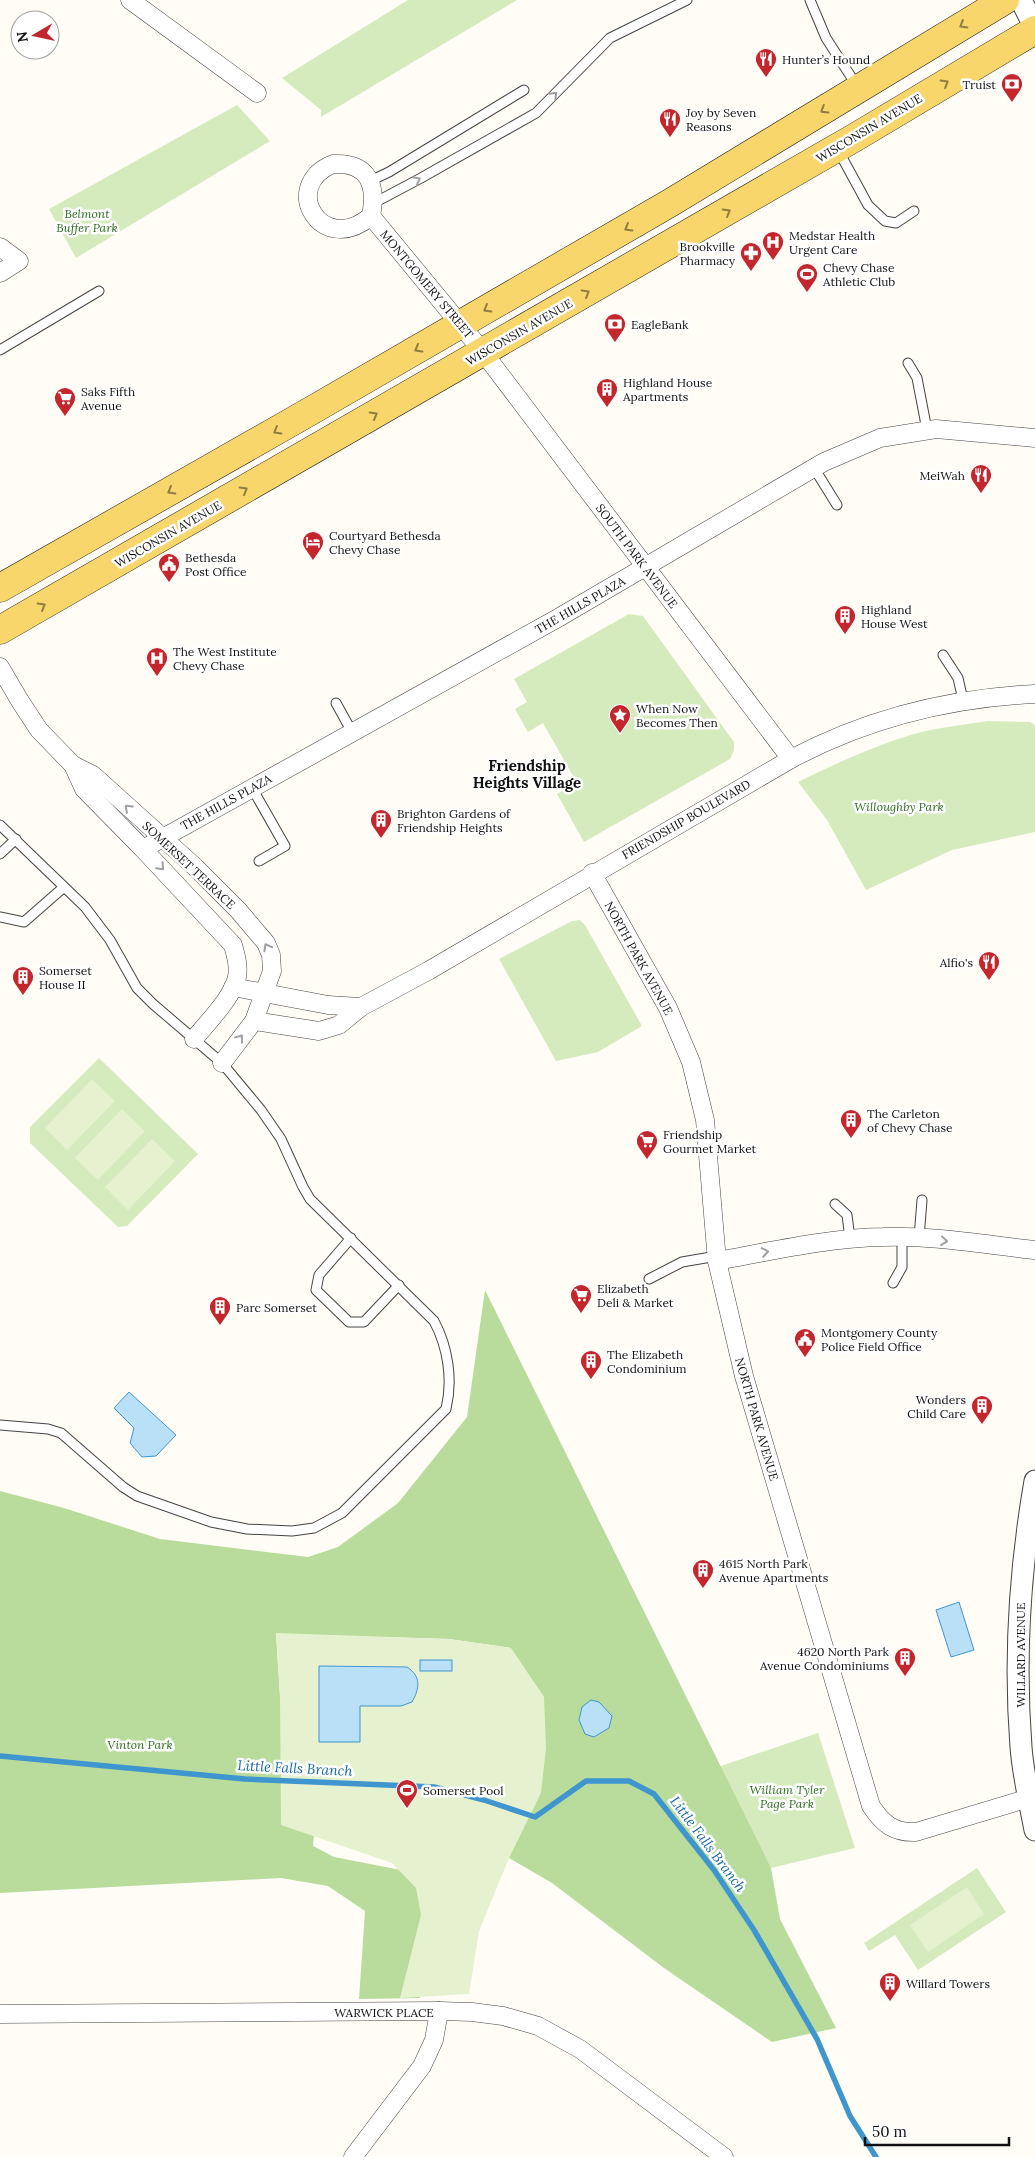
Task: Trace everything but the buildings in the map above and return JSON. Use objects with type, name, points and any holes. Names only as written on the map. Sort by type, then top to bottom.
[{"type":"main road","points":[[0,588],[278,430],[670,203],[1005,0]]},
{"type":"main road","name":"WISCONSIN AVENUE","points":[[0,630],[837,148],[1035,29]]},
{"type":"street","points":[[130,0],[257,93]]},
{"type":"street","points":[[1021,0],[1035,29]]},
{"type":"street","points":[[333,164],[355,166],[364,173],[370,182],[374,192],[372,209],[354,228],[332,229],[322,224],[314,216],[307,196],[309,185],[315,175],[323,168],[333,164]]},
{"type":"street","name":"MONTGOMERY STREET","points":[[372,209],[483,352]]},
{"type":"street","points":[[0,247],[19,261],[0,273]]},
{"type":"street","name":"SOUTH PARK AVENUE","points":[[483,352],[791,759]]},
{"type":"street","name":"THE HILLS PLAZA","points":[[143,849],[646,568],[814,468],[880,438],[927,430],[936,429],[1035,438]]},
{"type":"street","name":"SOMERSET TERRACE","points":[[0,667],[39,730],[73,765],[93,775],[195,867],[232,904],[266,943],[273,964],[272,972],[254,1021],[222,1063]]},
{"type":"street","name":"FRIENDSHIP BOULEVARD","points":[[254,1021],[319,1030],[339,1025],[361,1007],[428,971],[592,873],[791,759],[876,721],[923,708],[963,700],[1035,694]]},
{"type":"street","name":"SOMERSET TERRACE","points":[[73,765],[84,789],[233,945],[237,961],[237,976],[233,987],[194,1040]]},
{"type":"street","name":"NORTH PARK AVENUE","points":[[592,873],[668,1008],[690,1062],[704,1120],[717,1258],[744,1376],[872,1806],[879,1818],[887,1825],[905,1832],[916,1832],[1032,1796]]},
{"type":"street","points":[[233,987],[328,1005],[361,1007]]},
{"type":"street","points":[[717,1258],[850,1239],[910,1237],[1035,1250]]},
{"type":"street","name":"WILLARD AVENUE","points":[[1035,1480],[1022,1575],[1018,1661],[1021,1747],[1032,1796],[1035,1830]]},
{"type":"street","points":[[353,2157],[422,2066],[434,2040],[439,2012]]},
{"type":"street","name":"WARWICK PLACE","points":[[0,2014],[472,2012],[503,2016],[538,2026],[580,2049],[724,2157]]},
{"type":"lane","points":[[372,209],[421,178],[536,113],[610,38],[687,0]]},
{"type":"lane","points":[[810,0],[826,38],[859,88]]},
{"type":"lane","points":[[370,182],[524,90]]},
{"type":"lane","points":[[837,148],[868,205],[884,221],[896,223],[914,211]]},
{"type":"lane","points":[[0,350],[99,291]]},
{"type":"lane","points":[[908,363],[917,378],[927,430]]},
{"type":"lane","points":[[814,468],[837,504]]},
{"type":"lane","points":[[943,655],[958,678],[963,700]]},
{"type":"lane","points":[[336,703],[352,732]]},
{"type":"lane","points":[[252,788],[285,846],[259,862]]},
{"type":"lane","points":[[0,825],[85,907],[110,940],[137,988],[222,1063],[281,1139],[310,1199],[425,1310],[440,1331],[450,1374],[450,1392],[446,1409],[342,1513],[314,1528],[292,1531],[247,1529],[211,1522],[137,1496],[123,1487],[61,1433],[48,1429],[0,1425]]},
{"type":"lane","points":[[0,854],[16,839]]},
{"type":"lane","points":[[0,917],[24,922],[64,887]]},
{"type":"lane","points":[[893,1283],[902,1267],[922,1200]]},
{"type":"lane","points":[[835,1204],[847,1216],[850,1239]]},
{"type":"lane","points":[[351,1238],[319,1275],[316,1290],[336,1310],[349,1322],[364,1322],[399,1285]]},
{"type":"lane","points":[[649,1279],[682,1262],[717,1258]]},
{"type":"green space","points":[[408,0],[517,0],[321,117],[321,110],[282,78]]},
{"type":"green space","name":"Belmont Buffer Park","points":[[237,105],[270,141],[76,258],[49,209]]},
{"type":"green space","points":[[629,614],[643,616],[734,742],[734,750],[730,759],[584,842],[557,794],[577,783],[543,723],[528,732],[515,709],[527,702],[514,679]]},
{"type":"green space","name":"Willoughby Park","points":[[988,721],[1030,722],[1035,725],[1035,832],[952,850],[866,890],[827,820],[798,782],[900,738],[935,729]]},
{"type":"green space","points":[[580,920],[585,925],[642,1026],[598,1052],[556,1061],[499,959],[572,921]]},
{"type":"green space","points":[[99,1058],[198,1154],[127,1226],[118,1227],[30,1143],[30,1127]]},
{"type":"green space","points":[[92,1079],[115,1101],[67,1150],[45,1128]]},
{"type":"green space","points":[[122,1109],[145,1131],[98,1180],[75,1158]]},
{"type":"green space","points":[[152,1139],[175,1161],[128,1210],[105,1187]]},
{"type":"green space","name":"Vinton Park","points":[[485,1290],[771,1868],[780,1919],[836,2028],[772,2042],[664,1968],[552,1883],[509,1858],[511,1648],[449,1639],[276,1634],[280,1696],[321,1765],[313,1846],[334,1857],[437,1877],[430,1945],[420,1998],[359,1999],[365,1911],[328,1886],[281,1878],[0,1893],[0,1491],[64,1508],[160,1539],[308,1557],[338,1547],[398,1503],[467,1417]]},
{"type":"green space","name":"Somerset Pool","points":[[276,1633],[449,1639],[511,1648],[544,1697],[546,1748],[541,1793],[509,1858],[479,1931],[469,1994],[400,1998],[421,1915],[416,1888],[392,1863],[281,1825],[280,1696]]},
{"type":"green space","name":"William Tyler Page Park","points":[[818,1733],[855,1848],[771,1868],[718,1767]]},
{"type":"green space","points":[[977,1868],[1006,1912],[918,1970],[895,1935],[869,1951],[864,1943]]},
{"type":"green space","points":[[967,1887],[984,1914],[928,1952],[910,1925]]},
{"type":"water","points":[[129,1392],[176,1435],[156,1456],[142,1457],[130,1443],[134,1428],[114,1408]]},
{"type":"water","points":[[959,1602],[974,1650],[951,1657],[936,1610]]},
{"type":"water","points":[[420,1660],[452,1660],[452,1671],[420,1671]]},
{"type":"water","points":[[319,1666],[407,1667],[417,1678],[417,1692],[412,1702],[401,1706],[360,1706],[360,1742],[319,1742]]},
{"type":"water","points":[[591,1700],[599,1702],[612,1716],[609,1728],[594,1737],[585,1734],[579,1720],[582,1707]]},
{"type":"waterway","name":"Little Falls Branch","points":[[0,1756],[245,1779],[434,1787],[484,1800],[535,1817],[586,1781],[629,1781],[654,1794],[714,1870],[754,1930],[817,2039],[850,2116],[876,2157]]},
{"type":"place","name":"Hunter’s Hound","points":[[766,78]]},
{"type":"place","name":"Truist","points":[[1012,103]]},
{"type":"place","name":"Joy by Seven Reasons","points":[[670,138]]},
{"type":"place","name":"Medstar Health Urgent Care","points":[[773,261]]},
{"type":"place","name":"Brookville Pharmacy","points":[[751,272]]},
{"type":"place","name":"Chevy Chase Athletic Club","points":[[807,293]]},
{"type":"place","name":"EagleBank","points":[[615,343]]},
{"type":"place","name":"Highland House Apartments","points":[[607,408]]},
{"type":"place","name":"Saks Fifth Avenue","points":[[65,417]]},
{"type":"place","name":"MeiWah","points":[[981,494]]},
{"type":"place","name":"Courtyard Bethesda Chevy Chase","points":[[313,561]]},
{"type":"place","name":"Bethesda Post Office","points":[[169,583]]},
{"type":"place","name":"Highland House West","points":[[845,635]]},
{"type":"place","name":"The West Institute Chevy Chase","points":[[157,677]]},
{"type":"place","name":"When Now Becomes Then","points":[[620,734]]},
{"type":"place","name":"Brighton Gardens of Friendship Heights","points":[[381,839]]},
{"type":"place","name":"Alfio's","points":[[989,981]]},
{"type":"place","name":"Somerset House II","points":[[23,996]]},
{"type":"place","name":"The Carleton of Chevy Chase","points":[[851,1139]]},
{"type":"place","name":"Friendship Gourmet Market","points":[[647,1160]]},
{"type":"place","name":"Elizabeth Deli & Market","points":[[581,1314]]},
{"type":"place","name":"Parc Somerset","points":[[220,1326]]},
{"type":"place","name":"Montgomery County Police Field Office","points":[[805,1358]]},
{"type":"place","name":"The Elizabeth Condominium","points":[[591,1380]]},
{"type":"place","name":"Wonders Child Care","points":[[982,1425]]},
{"type":"place","name":"4615 North Park Avenue Apartments","points":[[703,1589]]},
{"type":"place","name":"4620 North Park Avenue Condominiums","points":[[905,1677]]},
{"type":"place","name":"Somerset Pool","points":[[407,1809]]},
{"type":"place","name":"Willard Towers","points":[[890,2002]]},
{"type":"district","name":"Friendship Heights Village","points":[[527,774]]}]
